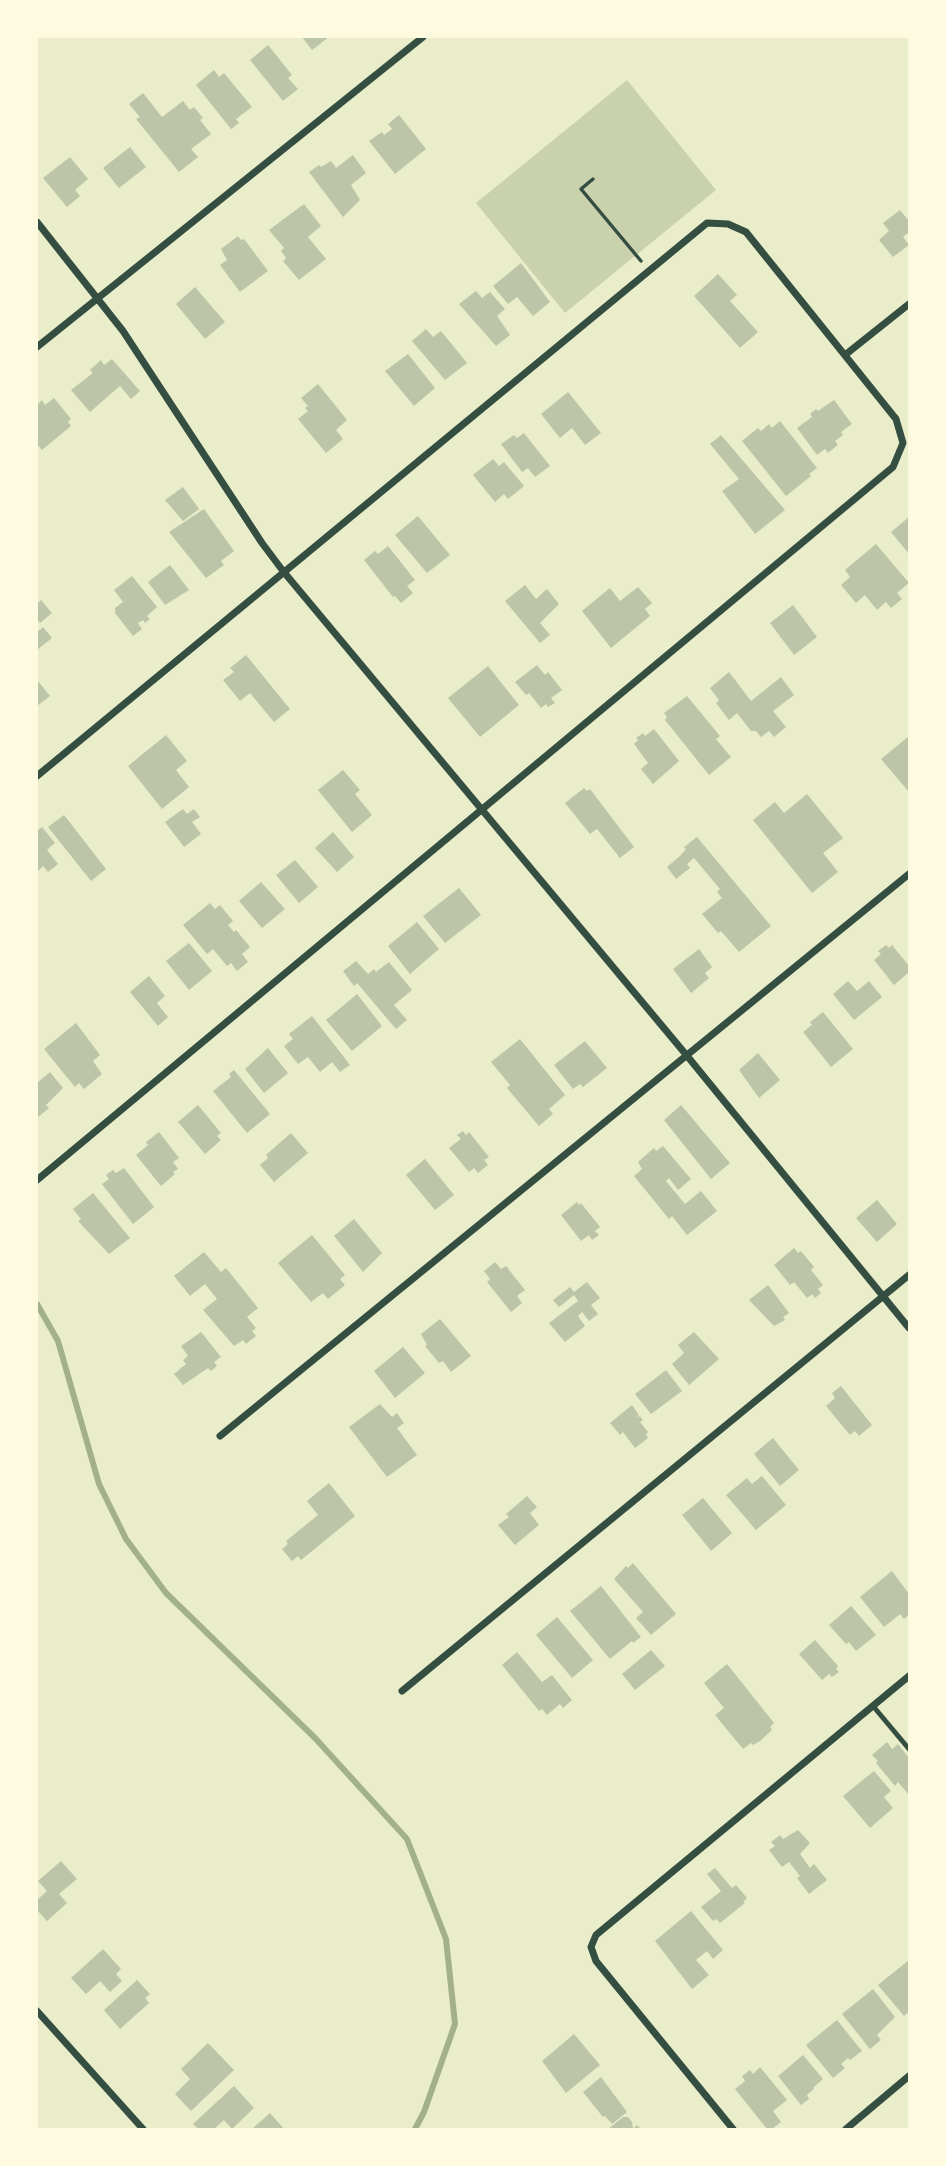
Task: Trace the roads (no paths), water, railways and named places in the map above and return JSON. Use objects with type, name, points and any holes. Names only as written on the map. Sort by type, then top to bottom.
[{"type":"street","points":[[37,347],[423,37]]},
{"type":"street","points":[[37,222],[123,331],[283,571],[688,1057],[909,1328]]},
{"type":"street","points":[[37,776],[707,223],[728,224],[746,232],[896,419],[903,443],[893,467],[37,1180]]},
{"type":"street","points":[[845,355],[909,304]]},
{"type":"street","points":[[220,1436],[688,1057],[909,874]]},
{"type":"street","points":[[402,1690],[909,1275]]},
{"type":"street","points":[[733,2129],[596,1961],[591,1947],[596,1935],[909,1676]]},
{"type":"street","points":[[37,2011],[143,2129]]},
{"type":"street","points":[[846,2129],[909,2076]]},
{"type":"lane","points":[[873,1706],[909,1749]]},
{"type":"waterway","points":[[37,1304],[58,1341],[99,1484],[126,1539],[166,1593],[315,1738],[407,1839],[446,1939],[455,2024],[424,2112],[415,2129]]}]
